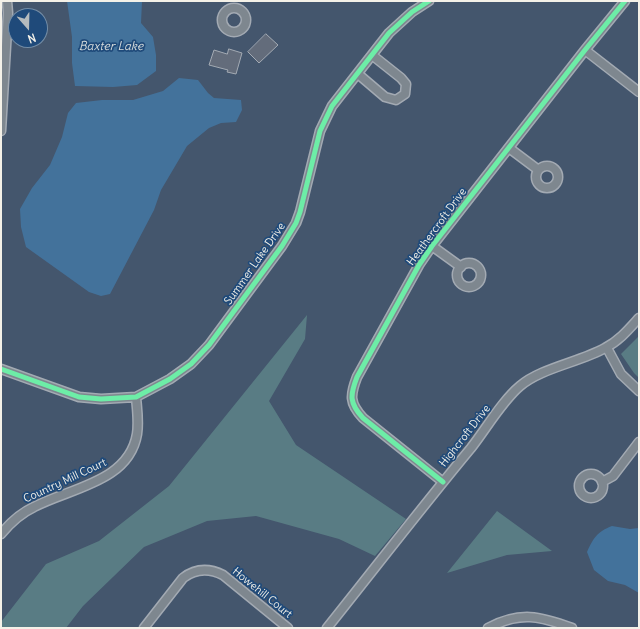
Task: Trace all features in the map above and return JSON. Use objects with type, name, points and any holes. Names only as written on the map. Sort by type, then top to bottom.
[{"type":"street","points":[[1,131],[2,93],[8,13],[7,1]]},
{"type":"street","name":"Summer Lake Drive","points":[[1,369],[79,397],[101,399],[136,397],[170,380],[191,364],[209,345],[282,246],[296,223],[320,131],[332,106],[389,33],[412,12],[429,1]]},
{"type":"street","name":"Heathercroft Drive","points":[[443,482],[356,411],[351,399],[352,390],[357,377],[419,265],[432,246],[625,1]]},
{"type":"street","points":[[585,50],[639,92]]},
{"type":"street","points":[[358,74],[385,97],[396,100],[405,94],[406,84],[401,78],[372,55]]},
{"type":"street","points":[[509,148],[537,170]]},
{"type":"street","name":"Heathercroft Drive","points":[[432,246],[461,267]]},
{"type":"street","name":"Highcroft Drive","points":[[327,628],[520,385],[540,374],[606,348],[624,335],[639,318]]},
{"type":"street","points":[[606,348],[620,374],[639,391]]},
{"type":"street","name":"Country Mill Court","points":[[1,534],[14,521],[35,506],[104,478],[118,468],[127,458],[137,434],[138,422],[136,397]]},
{"type":"street","points":[[602,482],[613,476],[639,442]]},
{"type":"street","name":"Howehill Court","points":[[144,628],[183,578],[188,574],[199,570],[214,571],[222,575],[288,628]]},
{"type":"street","points":[[488,628],[499,622],[519,617],[540,617],[572,628]]},
{"type":"green space","points":[[307,315],[305,339],[269,401],[296,445],[406,519],[375,556],[339,539],[256,516],[207,521],[144,547],[83,606],[66,628],[1,628],[1,622],[46,564],[99,541],[169,486]]},
{"type":"green space","points":[[639,336],[639,378],[621,354]]},
{"type":"green space","points":[[497,511],[552,551],[507,555],[447,573]]},
{"type":"water","name":"Baxter Lake","points":[[67,1],[142,1],[141,23],[153,37],[156,55],[156,71],[137,85],[113,87],[75,86],[72,63],[72,37]]},
{"type":"water","points":[[179,78],[198,80],[214,98],[241,100],[242,110],[236,122],[221,123],[209,128],[187,146],[161,190],[154,210],[110,294],[101,296],[89,292],[26,247],[21,227],[20,209],[32,188],[50,165],[62,137],[68,113],[76,103],[102,100],[133,100],[163,91]]},
{"type":"water","points":[[612,526],[630,529],[639,528],[639,593],[625,585],[608,581],[594,570],[587,552],[596,536],[603,530]]},
{"type":"building","points":[[266,34],[278,45],[259,63],[248,52]]},
{"type":"building","points":[[229,49],[242,53],[236,74],[227,72],[228,70],[209,65],[214,50],[227,54]]},
{"type":"cycle path","points":[[1,369],[79,397],[101,399],[136,397],[170,379],[191,364],[209,345],[282,246],[296,223],[320,131],[332,106],[389,33],[412,12],[429,1]]},
{"type":"cycle path","points":[[443,482],[358,413],[352,399],[353,389],[357,377],[419,265],[432,246],[625,1]]}]
